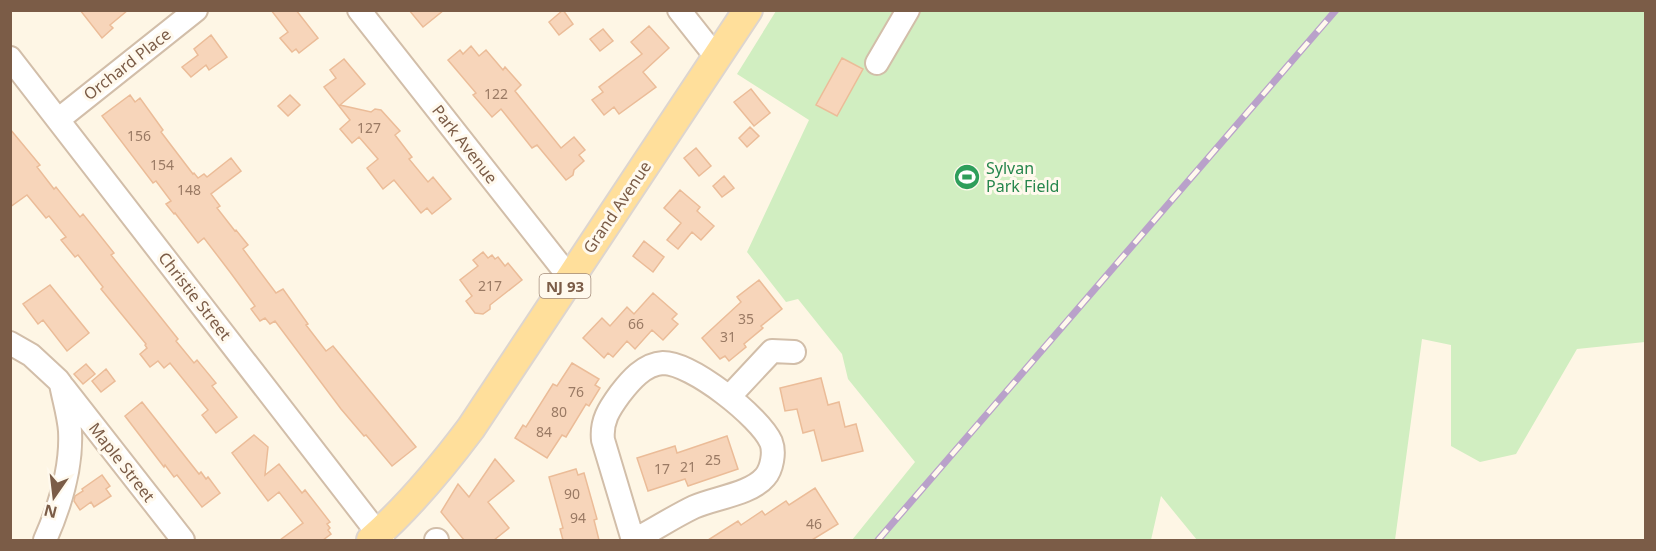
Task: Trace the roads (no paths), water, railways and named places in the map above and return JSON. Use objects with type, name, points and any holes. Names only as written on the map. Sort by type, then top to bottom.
[{"type":"main road","name":"Grand Avenue","points":[[377,538],[442,466],[471,428],[748,10]]},
{"type":"street","name":"Orchard Place","points":[[59,119],[195,10]]},
{"type":"street","name":"Park Avenue","points":[[359,10],[570,278]]},
{"type":"street","points":[[679,10],[717,58]]},
{"type":"street","points":[[877,63],[908,10]]},
{"type":"street","name":"Christie Street","points":[[10,58],[59,119],[377,538]]},
{"type":"street","name":"Maple Street","points":[[10,343],[31,355],[61,384],[183,540]]},
{"type":"street","points":[[729,398],[772,351],[794,352]]},
{"type":"street","points":[[662,363],[680,366],[705,378],[754,421],[770,442],[771,462],[765,478],[755,486],[697,506],[634,540],[603,440],[604,418],[630,381],[639,373],[662,363]]},
{"type":"street","points":[[45,540],[56,516],[65,486],[69,460],[70,429],[61,384]]},
{"type":"railway","points":[[878,540],[1336,10]]},
{"type":"place","name":"Sylvan Park Field","points":[[967,177]]}]
